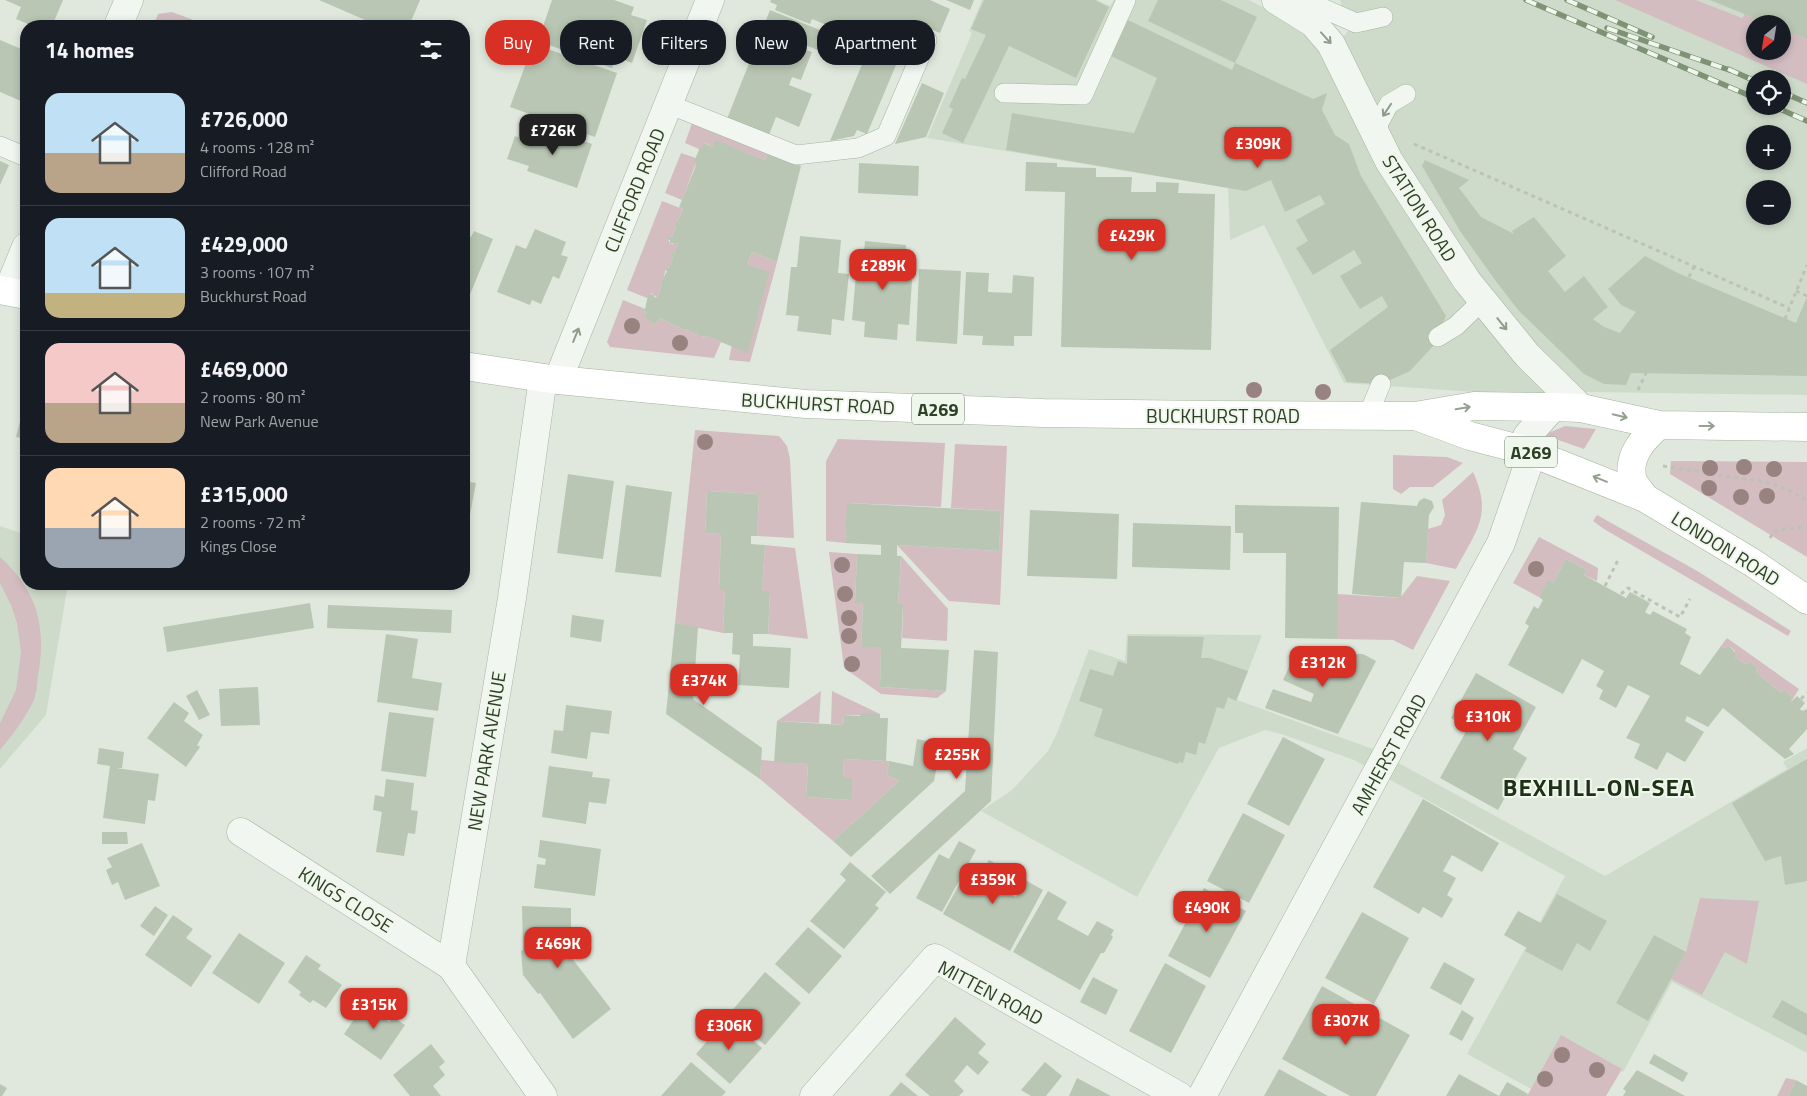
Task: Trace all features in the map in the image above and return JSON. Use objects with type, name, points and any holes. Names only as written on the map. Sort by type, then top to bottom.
[{"type":"main road","name":"BUCKHURST ROAD","points":[[470,367],[550,379],[806,404],[1043,413],[1415,416],[1474,406],[1553,407],[1581,408],[1659,425]]},
{"type":"main road","name":"BUCKHURST ROAD","points":[[1415,416],[1470,436],[1527,451],[1644,498]]},
{"type":"main road","name":"A269","points":[[1659,425],[1807,427]]},
{"type":"main road","points":[[1644,498],[1632,478],[1633,460],[1642,440],[1659,425]]},
{"type":"main road","name":"LONDON ROAD","points":[[1644,498],[1753,563],[1807,600]]},
{"type":"street","points":[[121,20],[129,0]]},
{"type":"street","name":"CLIFFORD ROAD","points":[[550,379],[668,104],[710,0]]},
{"type":"street","name":"STATION ROAD","points":[[1283,3],[1313,24],[1331,44],[1389,161],[1467,282],[1484,300],[1527,354],[1581,408]]},
{"type":"street","points":[[11,292],[20,265]]},
{"type":"street","name":"NEW PARK AVENUE","points":[[451,966],[550,379]]},
{"type":"street","name":"AMHERST ROAD","points":[[1202,1096],[1501,543],[1527,468],[1527,436],[1539,420],[1553,407]]},
{"type":"street","name":"KINGS CLOSE","points":[[241,832],[451,966]]},
{"type":"street","name":"MITTEN ROAD","points":[[814,1096],[935,958],[1179,1096]]},
{"type":"street","points":[[451,966],[544,1096]]},
{"type":"lane","points":[[1004,93],[1082,95],[1126,0]]},
{"type":"lane","points":[[1283,3],[1320,7],[1356,23],[1382,17]]},
{"type":"lane","points":[[668,104],[796,155],[858,148],[886,136],[916,65]]},
{"type":"lane","points":[[1374,132],[1389,104],[1406,94]]},
{"type":"lane","points":[[0,146],[20,154]]},
{"type":"lane","points":[[1438,337],[1456,326],[1484,300]]},
{"type":"lane","points":[[1368,415],[1381,384]]},
{"type":"path","points":[[1389,161],[1413,144],[1789,308]]},
{"type":"path","points":[[1785,318],[1807,266]]},
{"type":"path","points":[[1689,277],[1694,267]]},
{"type":"path","points":[[1796,291],[1807,296]]},
{"type":"path","points":[[1633,460],[1782,487],[1807,500]]},
{"type":"path","points":[[1753,563],[1774,531],[1807,526]]},
{"type":"path","points":[[1605,586],[1619,558]]},
{"type":"path","points":[[1621,594],[1628,588],[1680,617],[1690,599]]},
{"type":"path","points":[[1801,699],[1807,693]]},
{"type":"shaded area","points":[[982,0],[1097,0],[1110,6],[1114,0],[1249,0],[1296,24],[1326,56],[1349,30],[1340,0],[1807,0],[1807,395],[1587,392],[1549,397],[1344,383],[1264,225],[1230,240],[1228,188],[927,138],[972,33],[969,31]]},
{"type":"shaded area","points":[[1615,0],[1696,0],[1742,18],[1745,14],[1747,15],[1746,57]]},
{"type":"shaded area","points":[[172,12],[188,18],[187,20],[156,20],[158,14]]},
{"type":"shaded area","points":[[1791,32],[1807,39],[1807,84],[1791,77],[1791,70],[1775,70],[1752,60],[1791,60]]},
{"type":"shaded area","points":[[692,123],[768,152],[765,160],[715,141],[713,147],[705,143],[699,149],[685,143]]},
{"type":"shaded area","points":[[681,153],[696,158],[696,163],[682,200],[665,193]]},
{"type":"shaded area","points":[[662,201],[683,209],[677,223],[675,222],[674,224],[676,226],[672,237],[669,236],[668,239],[670,243],[673,244],[673,241],[678,243],[674,254],[672,253],[673,257],[669,268],[666,267],[657,298],[652,293],[647,298],[627,290]]},
{"type":"shaded area","points":[[752,252],[777,262],[750,362],[729,360],[747,265]]},
{"type":"shaded area","points":[[623,300],[643,308],[642,310],[647,313],[646,317],[653,324],[658,322],[660,318],[686,331],[687,329],[696,335],[697,333],[703,335],[702,337],[705,338],[706,336],[721,342],[714,358],[610,347],[607,342]]},
{"type":"shaded area","points":[[1565,426],[1596,429],[1584,449],[1544,435]]},
{"type":"shaded area","points":[[695,430],[779,436],[787,446],[790,459],[794,538],[757,536],[759,494],[707,491],[705,533],[721,534],[719,589],[725,590],[723,633],[675,623]]},
{"type":"shaded area","points":[[838,439],[945,443],[941,507],[848,503],[845,543],[826,541],[826,461]]},
{"type":"shaded area","points":[[955,444],[1007,446],[1000,605],[949,601],[897,545],[999,551],[1001,511],[951,508]]},
{"type":"shaded area","points":[[1393,455],[1447,457],[1463,463],[1433,487],[1410,487],[1401,494],[1393,489]]},
{"type":"shaded area","points":[[1671,461],[1807,462],[1807,557],[1670,474]]},
{"type":"shaded area","points":[[1473,472],[1482,500],[1482,512],[1480,522],[1470,544],[1456,569],[1426,563],[1428,529],[1441,525],[1445,515],[1442,500]]},
{"type":"shaded area","points":[[1597,515],[1699,572],[1791,631],[1788,636],[1604,529],[1593,521]]},
{"type":"shaded area","points":[[0,526],[20,533],[20,590],[67,590],[46,715],[0,769]]},
{"type":"shaded area","points":[[1539,537],[1598,568],[1597,581],[1584,575],[1587,570],[1566,559],[1553,583],[1548,581],[1539,597],[1513,583]]},
{"type":"shaded area","points":[[765,545],[795,548],[808,639],[768,634],[770,592],[762,591]]},
{"type":"shaded area","points":[[829,552],[857,554],[855,602],[863,603],[861,646],[881,648],[880,687],[946,691],[937,698],[881,694],[844,668]]},
{"type":"shaded area","points":[[901,556],[948,609],[947,641],[902,638],[903,605],[898,604]]},
{"type":"shaded area","points":[[0,557],[20,579],[20,590],[27,590],[31,596],[40,626],[41,641],[37,689],[34,699],[14,733],[0,750],[0,723],[16,690],[21,652],[17,623],[11,605],[0,583]]},
{"type":"shaded area","points":[[1417,576],[1450,581],[1413,650],[1393,640],[1337,639],[1337,594],[1400,598]]},
{"type":"shaded area","points":[[1127,634],[1262,635],[1237,700],[1373,749],[1605,876],[1787,769],[1783,762],[1807,748],[1807,1053],[1672,982],[1623,1072],[1562,1039],[1533,1090],[1467,1054],[1565,876],[1354,760],[1284,735],[1265,730],[1219,748],[1137,897],[981,811],[1012,790],[1048,751],[1057,733],[1089,649],[1125,661]]},
{"type":"shaded area","points":[[1727,638],[1799,689],[1791,702],[1791,696],[1785,690],[1780,692],[1756,672],[1757,667],[1750,662],[1745,664],[1735,657],[1735,651],[1729,646],[1724,648],[1721,646]]},
{"type":"shaded area","points":[[821,691],[819,723],[777,721]]},
{"type":"shaded area","points":[[832,691],[880,714],[844,716],[843,725],[831,724]]},
{"type":"shaded area","points":[[844,759],[889,761],[887,775],[899,781],[833,841],[760,779],[761,760],[808,764],[806,797],[850,800],[851,778],[843,778]]},
{"type":"shaded area","points":[[1700,898],[1759,901],[1747,964],[1725,952],[1702,995],[1671,979],[1686,952]]},
{"type":"shaded area","points":[[1561,1035],[1622,1069],[1606,1096],[1527,1096]]},
{"type":"shaded area","points":[[1786,1078],[1796,1080],[1788,1096],[1777,1096]]},
{"type":"building","points":[[5,0],[63,0],[55,20],[20,21],[16,19],[21,7]]},
{"type":"building","points":[[319,0],[420,0],[412,20],[365,20]]},
{"type":"building","points":[[552,0],[614,0],[634,7],[631,15],[647,20],[642,20],[642,34],[632,63],[632,20],[560,20],[560,49],[550,45],[550,20],[545,20]]},
{"type":"building","points":[[771,0],[930,0],[950,9],[940,33],[935,31],[935,20],[817,21],[812,19],[810,24],[807,23],[807,20],[800,20],[775,10],[777,5],[770,2]]},
{"type":"building","points":[[946,0],[974,0],[970,10]]},
{"type":"building","points":[[984,0],[1095,0],[1109,7],[1076,78],[1009,46],[963,143],[942,133],[953,109],[949,107],[962,78],[965,79],[986,35],[971,29]]},
{"type":"building","points":[[1158,0],[1221,0],[1257,17],[1235,63],[1148,21]]},
{"type":"building","points":[[1710,0],[1807,0],[1807,39],[1791,33],[1791,15],[1747,15]]},
{"type":"building","points":[[770,10],[795,20],[766,20]]},
{"type":"building","points":[[1128,20],[1232,70],[1235,63],[1313,99],[1327,93],[1322,110],[1335,135],[1349,144],[1361,176],[1446,316],[1435,344],[1410,371],[1381,384],[1347,382],[1330,350],[1388,307],[1382,296],[1360,309],[1350,293],[1340,276],[1362,263],[1354,250],[1313,275],[1296,248],[1308,241],[1296,220],[1325,204],[1320,195],[1285,212],[1271,180],[1246,191],[1006,150],[1012,113],[1134,133],[1157,78],[1111,56]]},
{"type":"building","points":[[807,25],[817,29],[817,50],[807,46]]},
{"type":"building","points":[[0,40],[20,48],[20,101],[0,92]]},
{"type":"building","points":[[550,50],[560,53],[560,65],[594,65],[617,73],[595,137],[510,107],[525,65],[550,65]]},
{"type":"building","points":[[807,50],[812,52],[807,65]]},
{"type":"building","points":[[748,65],[807,65],[801,80],[792,77],[789,85],[812,94],[799,127],[776,117],[769,135],[727,119]]},
{"type":"building","points":[[862,65],[896,65],[867,134],[857,130],[854,136],[830,141]]},
{"type":"building","points":[[922,83],[944,93],[926,137],[895,144]]},
{"type":"building","points":[[543,126],[592,144],[577,188],[527,171],[529,166],[507,159],[515,136],[537,144]]},
{"type":"building","points":[[715,140],[765,160],[768,152],[801,166],[777,262],[752,252],[747,265],[769,272],[748,353],[706,336],[705,338],[697,333],[696,335],[687,329],[686,331],[660,318],[658,322],[653,324],[645,317],[647,313],[642,310],[643,308],[645,309],[648,295],[654,294],[654,297],[657,298],[662,285],[660,284],[667,271],[665,270],[666,267],[669,268],[673,257],[671,256],[672,252],[674,254],[678,243],[670,243],[670,240],[667,239],[669,236],[672,237],[676,226],[674,225],[675,221],[677,223],[683,209],[679,207],[695,168],[696,163],[694,162],[700,147],[702,148],[704,143],[713,147]]},
{"type":"building","points":[[1425,160],[1469,180],[1459,188],[1481,217],[1514,234],[1512,231],[1534,217],[1566,256],[1548,271],[1565,292],[1584,276],[1608,307],[1593,319],[1604,327],[1620,333],[1636,312],[1621,305],[1608,289],[1645,256],[1678,273],[1796,323],[1807,297],[1807,376],[1631,373],[1626,385],[1604,384],[1584,374],[1519,311],[1498,284],[1460,231],[1422,166]]},
{"type":"building","points":[[0,161],[9,165],[0,185]]},
{"type":"building","points":[[1026,162],[1057,163],[1057,167],[1096,168],[1096,177],[1132,177],[1131,192],[1156,192],[1156,182],[1179,183],[1178,193],[1215,194],[1211,350],[1061,347],[1065,192],[1025,191]]},
{"type":"building","points":[[859,163],[919,166],[918,196],[858,193]]},
{"type":"building","points":[[535,229],[566,242],[561,255],[568,257],[559,279],[553,276],[541,304],[532,300],[530,305],[497,292],[516,245],[526,249]]},
{"type":"building","points":[[474,231],[493,239],[470,294],[470,237]]},
{"type":"building","points":[[800,236],[841,240],[838,273],[849,274],[844,321],[832,319],[831,335],[797,331],[799,316],[786,315],[791,267],[797,267]]},
{"type":"building","points":[[865,241],[906,245],[903,279],[912,280],[909,325],[898,324],[897,340],[864,337],[865,322],[852,320],[856,274],[862,274]]},
{"type":"building","points":[[919,269],[961,271],[957,344],[916,341]]},
{"type":"building","points":[[966,272],[989,273],[988,292],[1012,293],[1013,275],[1034,277],[1032,336],[1014,336],[1014,346],[982,345],[983,336],[963,335]]},
{"type":"building","points":[[20,421],[20,438],[16,437]]},
{"type":"building","points":[[568,474],[614,481],[603,559],[557,553]]},
{"type":"building","points":[[470,482],[476,483],[470,515]]},
{"type":"building","points":[[626,485],[672,492],[661,577],[615,572]]},
{"type":"building","points":[[707,491],[759,494],[757,536],[751,536],[751,544],[765,545],[762,591],[770,591],[768,634],[753,634],[753,646],[791,648],[789,688],[738,685],[740,655],[732,654],[733,633],[723,633],[725,590],[719,590],[721,534],[705,533]]},
{"type":"building","points":[[1424,498],[1432,501],[1434,507],[1429,515],[1426,563],[1404,562],[1401,598],[1352,594],[1361,502],[1417,506],[1419,501]]},
{"type":"building","points":[[847,503],[1001,511],[999,551],[897,545],[897,556],[901,556],[898,604],[903,604],[901,648],[949,650],[946,691],[880,687],[881,648],[861,647],[863,603],[855,603],[857,554],[881,555],[881,545],[845,543]]},
{"type":"building","points":[[1235,505],[1339,507],[1337,639],[1285,638],[1286,553],[1243,553],[1243,533],[1235,533]]},
{"type":"building","points":[[1030,510],[1119,514],[1117,579],[1027,576]]},
{"type":"building","points":[[1133,523],[1231,526],[1230,570],[1132,567]]},
{"type":"building","points":[[1566,559],[1587,570],[1584,575],[1626,598],[1630,592],[1650,603],[1645,612],[1650,615],[1653,611],[1687,629],[1685,633],[1691,637],[1680,664],[1700,675],[1721,646],[1724,648],[1729,646],[1735,652],[1735,657],[1745,664],[1750,662],[1757,667],[1756,672],[1780,692],[1785,690],[1791,696],[1791,702],[1797,696],[1805,703],[1800,709],[1802,711],[1807,709],[1807,729],[1789,749],[1794,754],[1785,759],[1723,708],[1708,727],[1687,716],[1685,721],[1704,732],[1685,762],[1667,752],[1657,770],[1634,758],[1640,744],[1626,738],[1650,696],[1628,685],[1616,708],[1599,699],[1603,690],[1596,686],[1604,671],[1582,659],[1563,694],[1508,665],[1529,626],[1525,623],[1534,606],[1538,609],[1543,600],[1539,597],[1548,580],[1553,583]]},
{"type":"building","points":[[310,603],[314,628],[167,652],[163,627]]},
{"type":"building","points":[[328,605],[452,610],[451,633],[327,628]]},
{"type":"building","points":[[572,615],[604,620],[601,642],[570,637]]},
{"type":"building","points":[[675,623],[698,627],[693,699],[762,748],[760,779],[666,714]]},
{"type":"building","points":[[386,634],[418,639],[412,678],[442,683],[438,711],[377,702]]},
{"type":"building","points":[[1128,636],[1204,637],[1201,658],[1210,658],[1248,671],[1236,701],[1228,697],[1224,709],[1217,707],[1205,744],[1199,742],[1196,755],[1186,752],[1183,763],[1179,762],[1178,764],[1094,736],[1103,709],[1079,701],[1090,669],[1113,676],[1118,661],[1127,664]]},
{"type":"building","points":[[974,650],[998,652],[991,801],[890,894],[871,876],[965,791]]},
{"type":"building","points":[[1296,652],[1363,654],[1376,661],[1338,734],[1265,708],[1273,689],[1311,702],[1314,694],[1283,680]]},
{"type":"building","points":[[1476,673],[1536,707],[1513,749],[1527,758],[1498,810],[1440,778],[1468,728],[1451,718]]},
{"type":"building","points":[[258,687],[260,725],[221,726],[219,689]]},
{"type":"building","points":[[197,690],[210,715],[199,720],[186,696]]},
{"type":"building","points":[[174,702],[189,713],[184,721],[203,735],[197,745],[200,747],[186,767],[147,738]]},
{"type":"building","points":[[566,705],[612,711],[609,734],[591,732],[587,759],[551,753],[554,730],[563,731]]},
{"type":"building","points":[[389,712],[434,718],[426,777],[381,771]]},
{"type":"building","points":[[861,713],[880,714],[880,718],[888,718],[886,761],[844,759],[843,778],[852,778],[851,800],[806,797],[808,764],[774,762],[777,721],[843,725],[844,716],[860,716]]},
{"type":"building","points":[[1283,737],[1325,759],[1289,826],[1247,804]]},
{"type":"building","points":[[917,739],[941,744],[934,781],[851,857],[833,841],[899,781],[887,775],[889,761],[913,766]]},
{"type":"building","points":[[99,748],[124,752],[122,768],[116,768],[159,774],[155,801],[148,800],[145,824],[103,818],[110,766],[97,764]]},
{"type":"building","points":[[1807,759],[1807,881],[1785,885],[1781,856],[1765,861],[1732,803]]},
{"type":"building","points":[[549,766],[593,772],[592,777],[610,779],[606,804],[589,802],[586,824],[542,817]]},
{"type":"building","points":[[386,779],[414,783],[411,810],[418,811],[415,834],[408,833],[404,856],[376,852],[382,812],[373,810],[375,795],[384,797]]},
{"type":"building","points":[[1423,799],[1499,843],[1482,872],[1452,855],[1443,871],[1456,878],[1447,895],[1453,899],[1442,918],[1423,907],[1419,914],[1373,887]]},
{"type":"building","points":[[1243,813],[1285,835],[1249,903],[1207,881]]},
{"type":"building","points":[[102,832],[127,832],[128,844],[102,844]]},
{"type":"building","points":[[540,840],[601,849],[595,896],[534,888],[537,864],[545,865],[546,859],[538,857]]},
{"type":"building","points":[[959,841],[976,850],[942,912],[916,898],[939,854],[949,859]]},
{"type":"building","points":[[142,843],[160,886],[125,900],[118,882],[112,885],[106,870],[112,867],[107,858]]},
{"type":"building","points":[[989,860],[1010,871],[1000,888],[1016,897],[1025,880],[1043,890],[1010,951],[943,914],[967,870],[979,877]]},
{"type":"building","points":[[850,862],[886,892],[875,905],[879,908],[844,949],[810,921],[846,880],[840,874]]},
{"type":"building","points":[[1204,888],[1246,911],[1210,978],[1168,956]]},
{"type":"building","points":[[1048,891],[1067,902],[1057,919],[1088,936],[1097,921],[1114,930],[1111,935],[1113,937],[1104,953],[1101,953],[1080,990],[1013,952]]},
{"type":"building","points":[[1557,894],[1607,921],[1590,951],[1577,943],[1562,971],[1525,951],[1527,948],[1504,935],[1518,911],[1541,923]]},
{"type":"building","points":[[155,906],[168,915],[154,936],[140,926]]},
{"type":"building","points":[[522,906],[571,908],[571,957],[611,1009],[573,1039],[540,993],[538,994],[523,975],[521,951],[523,950]]},
{"type":"building","points":[[1362,912],[1409,938],[1374,1004],[1325,978]]},
{"type":"building","points":[[173,915],[193,929],[186,938],[212,956],[191,987],[145,955]]},
{"type":"building","points":[[808,927],[842,956],[809,994],[775,964]]},
{"type":"building","points":[[239,933],[285,963],[259,1004],[212,973]]},
{"type":"building","points":[[1654,935],[1686,952],[1648,1021],[1616,1003]]},
{"type":"building","points":[[306,955],[321,965],[318,969],[342,985],[326,1008],[313,1000],[310,1003],[299,995],[301,992],[288,982]]},
{"type":"building","points":[[1444,962],[1475,979],[1461,1005],[1430,988]]},
{"type":"building","points":[[1165,963],[1206,986],[1171,1053],[1129,1031]]},
{"type":"building","points":[[765,972],[801,1003],[765,1045],[729,1014]]},
{"type":"building","points":[[1093,977],[1118,990],[1106,1015],[1080,1002]]},
{"type":"building","points":[[1322,986],[1410,1035],[1376,1096],[1350,1096],[1282,1059]]},
{"type":"building","points":[[368,999],[385,1011],[382,1017],[389,1022],[393,1017],[405,1025],[381,1060],[344,1034]]},
{"type":"building","points":[[1782,1000],[1807,1014],[1807,1036],[1772,1017]]},
{"type":"building","points":[[1462,1010],[1474,1018],[1462,1041],[1449,1034]]},
{"type":"building","points":[[955,1017],[986,1044],[978,1053],[989,1062],[978,1075],[967,1065],[954,1081],[964,1091],[959,1096],[930,1096],[905,1075]]},
{"type":"building","points":[[727,1018],[762,1048],[730,1084],[696,1054]]},
{"type":"building","points":[[431,1044],[445,1062],[439,1067],[445,1075],[433,1086],[441,1096],[410,1096],[393,1075]]},
{"type":"building","points":[[1654,1054],[1688,1073],[1683,1082],[1649,1063]]},
{"type":"building","points":[[691,1062],[726,1092],[722,1096],[661,1096]]},
{"type":"building","points":[[1045,1062],[1062,1076],[1046,1096],[1031,1096],[1021,1090]]},
{"type":"building","points":[[1279,1069],[1328,1096],[1264,1096]]},
{"type":"building","points":[[1637,1070],[1685,1096],[1623,1096],[1626,1091],[1623,1089]]},
{"type":"building","points":[[1459,1074],[1499,1096],[1446,1096]]},
{"type":"building","points":[[1077,1078],[1111,1096],[1069,1096]]},
{"type":"building","points":[[1796,1080],[1807,1086],[1807,1096],[1788,1096]]},
{"type":"building","points":[[901,1082],[918,1096],[889,1096]]},
{"type":"building","points":[[1507,1082],[1528,1094],[1527,1096],[1499,1096]]},
{"type":"building","points":[[0,1084],[7,1088],[2,1096],[0,1096]]},
{"type":"railway","points":[[1526,0],[1746,94]]},
{"type":"railway","points":[[1567,0],[1652,37]]},
{"type":"railway","points":[[1607,28],[1735,72]]},
{"type":"railway","points":[[1728,69],[1746,77]]},
{"type":"railway","points":[[1791,96],[1807,103]]},
{"type":"railway","points":[[1791,114],[1807,121]]},
{"type":"district","name":"BEXHILL-ON-SEA","points":[[1599,787]]}]
